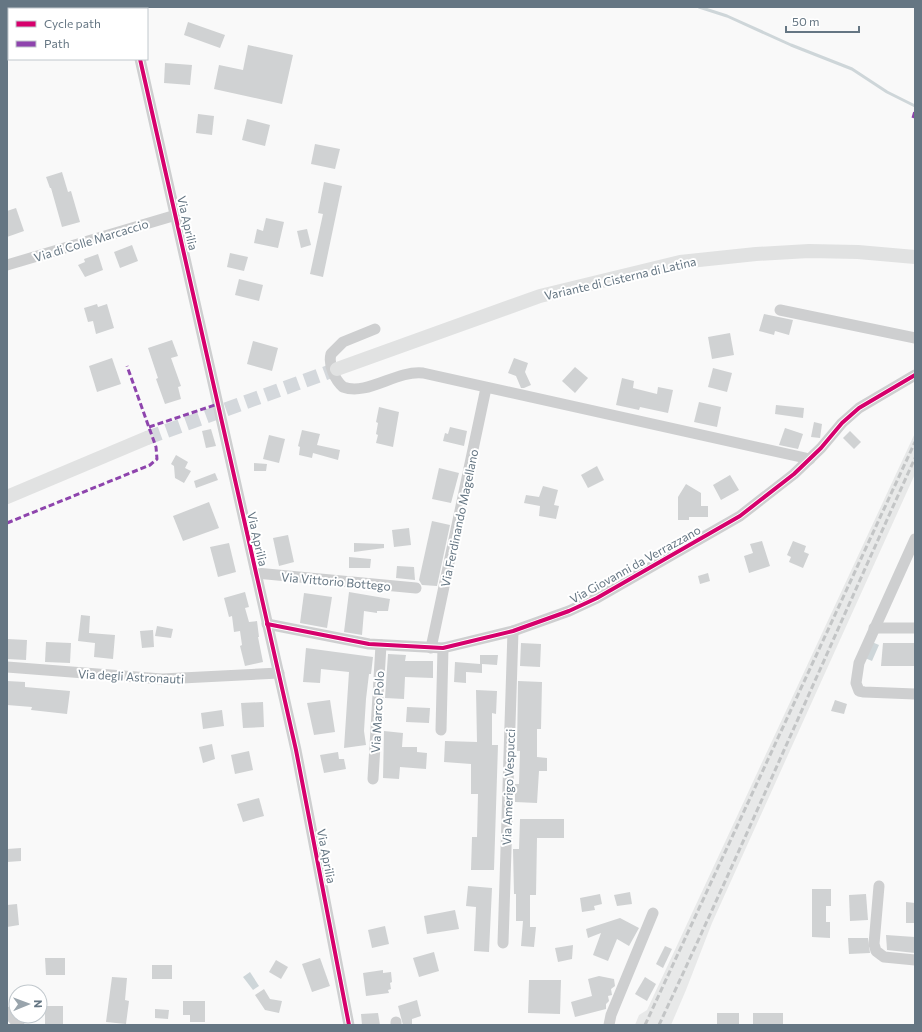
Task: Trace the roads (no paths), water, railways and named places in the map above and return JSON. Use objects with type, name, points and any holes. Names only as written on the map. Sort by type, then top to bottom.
[{"type":"main road","name":"Variante di Cisterna di Latina","points":[[337,369],[540,296],[680,262],[750,254],[810,251],[858,252],[915,258]]},
{"type":"main road","points":[[7,497],[147,438]]},
{"type":"street","name":"Via Aprilia","points":[[140,60],[296,750],[349,1025]]},
{"type":"street","name":"Via di Colle Marcaccio","points":[[7,265],[176,215]]},
{"type":"street","points":[[780,310],[915,338]]},
{"type":"street","points":[[375,329],[343,342],[331,354],[331,366],[339,382],[344,387],[361,388],[403,374],[420,373],[810,459]]},
{"type":"street","name":"Via Giovanni da Verrazzano","points":[[267,624],[358,642],[381,645],[443,648],[513,631],[563,614],[597,598],[723,527],[766,498],[810,459],[859,408],[915,375]]},
{"type":"street","name":"Via Ferdinando Magellano","points":[[431,648],[486,388]]},
{"type":"street","points":[[915,539],[858,666],[856,680],[857,688],[864,692],[915,694]]},
{"type":"street","name":"Via Vittorio Bottego","points":[[256,573],[416,588]]},
{"type":"street","points":[[874,628],[915,628]]},
{"type":"street","name":"Via Amerigo Vespucci","points":[[503,943],[513,631]]},
{"type":"street","name":"Via Marco Polo","points":[[373,779],[381,645]]},
{"type":"street","points":[[441,730],[443,648]]},
{"type":"street","name":"Via degli Astronauti","points":[[7,667],[162,679],[278,673]]},
{"type":"street","points":[[879,886],[874,944],[876,952],[884,957],[915,960]]},
{"type":"street","points":[[608,1025],[610,1015],[653,913]]},
{"type":"street","points":[[7,1012],[20,1025]]},
{"type":"waterway","points":[[699,7],[727,16],[791,45],[852,69],[887,92],[915,106]]},
{"type":"tunnel","points":[[147,438],[337,369]]},
{"type":"railway","points":[[645,1025],[915,442]]},
{"type":"railway","points":[[659,1025],[724,884],[915,458]]}]
